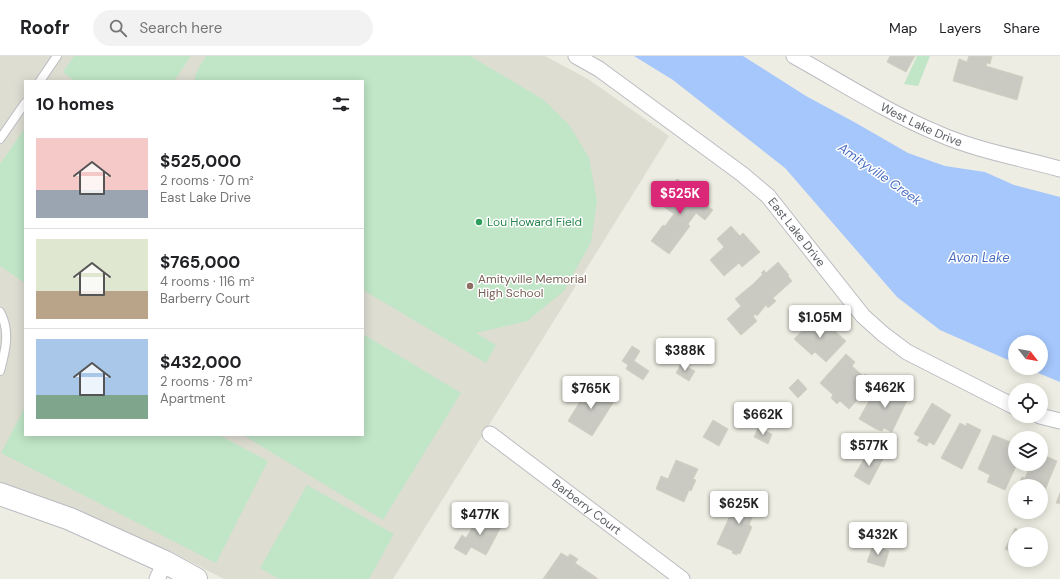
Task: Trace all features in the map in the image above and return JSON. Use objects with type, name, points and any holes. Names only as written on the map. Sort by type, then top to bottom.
[{"type":"main road","points":[[0,494],[70,519],[161,571],[196,579]]},
{"type":"street","name":"East Lake Drive","points":[[576,56],[605,73],[742,174],[768,196],[863,316],[883,334],[907,352],[1008,403]]},
{"type":"street","name":"West Lake Drive","points":[[794,56],[905,118],[938,134],[1060,169]]},
{"type":"street","points":[[1048,418],[1060,421]]},
{"type":"street","name":"Barberry Court","points":[[490,434],[682,579]]},
{"type":"lane","points":[[41,80],[57,56]]},
{"type":"lane","points":[[0,139],[24,104]]},
{"type":"lane","points":[[0,312],[6,332],[6,347],[0,371]]},
{"type":"shaded area","name":"Amityville Memorial High School","points":[[0,56],[545,56],[588,79],[669,136],[393,579],[224,579],[168,550],[0,483]]},
{"type":"green space","points":[[74,56],[191,56],[175,80],[74,80],[63,72]]},
{"type":"green space","name":"Lou Howard Field","points":[[206,56],[470,56],[544,100],[570,126],[589,158],[597,201],[591,242],[564,291],[527,321],[476,333],[496,345],[486,363],[364,291],[364,80],[194,80],[197,71]]},
{"type":"green space","points":[[917,56],[930,56],[918,86],[904,84]]},
{"type":"green space","points":[[24,129],[24,282],[0,266],[0,164]]},
{"type":"green space","points":[[364,335],[461,393],[383,520],[245,436],[364,436]]},
{"type":"green space","points":[[24,409],[24,436],[221,436],[268,461],[216,563],[1,453]]},
{"type":"green space","points":[[307,485],[394,534],[369,579],[279,579],[260,568]]},
{"type":"water","name":"Avon Lake","points":[[634,56],[743,56],[806,96],[908,153],[945,166],[985,172],[1014,185],[1060,197],[1060,382],[1043,375],[1048,375],[1048,335],[1008,335],[1008,360],[940,330],[897,297],[785,168],[673,80]]},
{"type":"building","points":[[890,56],[915,56],[906,72],[887,62]]},
{"type":"building","points":[[969,56],[992,56],[990,64],[987,63],[986,66],[1023,77],[1017,100],[953,81],[959,59],[967,62]]},
{"type":"building","points":[[677,179],[695,191],[704,199],[702,202],[713,210],[705,220],[696,213],[688,224],[690,226],[669,254],[651,241],[663,225],[665,226],[674,214],[663,206],[666,202],[662,199]]},
{"type":"building","points":[[731,226],[740,236],[743,233],[760,252],[742,267],[739,263],[724,276],[710,260],[724,247],[717,239]]},
{"type":"building","points":[[778,262],[792,281],[773,298],[776,301],[768,308],[766,305],[757,316],[756,314],[753,316],[757,321],[741,335],[727,319],[741,306],[735,299],[763,274],[761,273],[764,270],[766,273]]},
{"type":"building","points":[[817,315],[846,341],[826,362],[815,352],[812,355],[794,339]]},
{"type":"building","points":[[632,346],[640,351],[634,361],[649,371],[643,380],[626,369],[628,365],[622,361]]},
{"type":"building","points":[[846,354],[855,362],[852,366],[863,376],[865,374],[874,382],[849,409],[840,401],[837,404],[831,398],[833,395],[820,383]]},
{"type":"building","points":[[681,364],[695,371],[689,381],[676,373]]},
{"type":"building","points":[[798,379],[807,389],[798,398],[789,388]]},
{"type":"building","points":[[592,382],[605,390],[601,395],[613,403],[592,436],[568,421]]},
{"type":"building","points":[[890,384],[910,394],[892,432],[884,428],[882,431],[876,429],[859,419],[875,390],[884,395]]},
{"type":"building","points":[[932,403],[951,415],[934,445],[929,442],[927,446],[917,441],[920,437],[914,434]]},
{"type":"building","points":[[713,420],[728,429],[719,446],[703,437]]},
{"type":"building","points":[[960,423],[966,426],[967,423],[981,430],[962,469],[941,458]]},
{"type":"building","points":[[758,428],[772,434],[768,444],[754,437]]},
{"type":"building","points":[[993,435],[1008,441],[1008,471],[1014,471],[1010,479],[1008,479],[1005,490],[987,482],[990,475],[978,469]]},
{"type":"building","points":[[870,449],[884,457],[869,485],[854,476]]},
{"type":"building","points":[[1048,457],[1057,461],[1048,483],[1048,479],[1021,479],[1022,477],[1025,478],[1028,471],[1048,471]]},
{"type":"building","points":[[676,460],[698,469],[693,479],[696,480],[691,491],[689,490],[684,502],[656,489],[661,476],[668,479]]},
{"type":"building","points":[[1060,493],[1060,504],[1056,503]]},
{"type":"building","points":[[742,494],[759,501],[749,525],[752,527],[740,554],[737,553],[737,555],[732,553],[733,551],[717,544],[733,509],[735,510]]},
{"type":"building","points":[[482,514],[502,525],[486,555],[471,547],[466,555],[454,548],[462,535],[466,538]]},
{"type":"building","points":[[1008,543],[1008,550],[1005,549]]},
{"type":"building","points":[[873,545],[889,551],[884,567],[867,562]]},
{"type":"building","points":[[561,553],[568,557],[570,554],[578,559],[575,563],[597,579],[543,579]]},
{"type":"place","name":"Lou Howard Field","points":[[479,222]]},
{"type":"place","name":"Amityville Memorial High School","points":[[470,286]]},
{"type":"water label","name":"Amityville Creek","points":[[880,174]]}]
